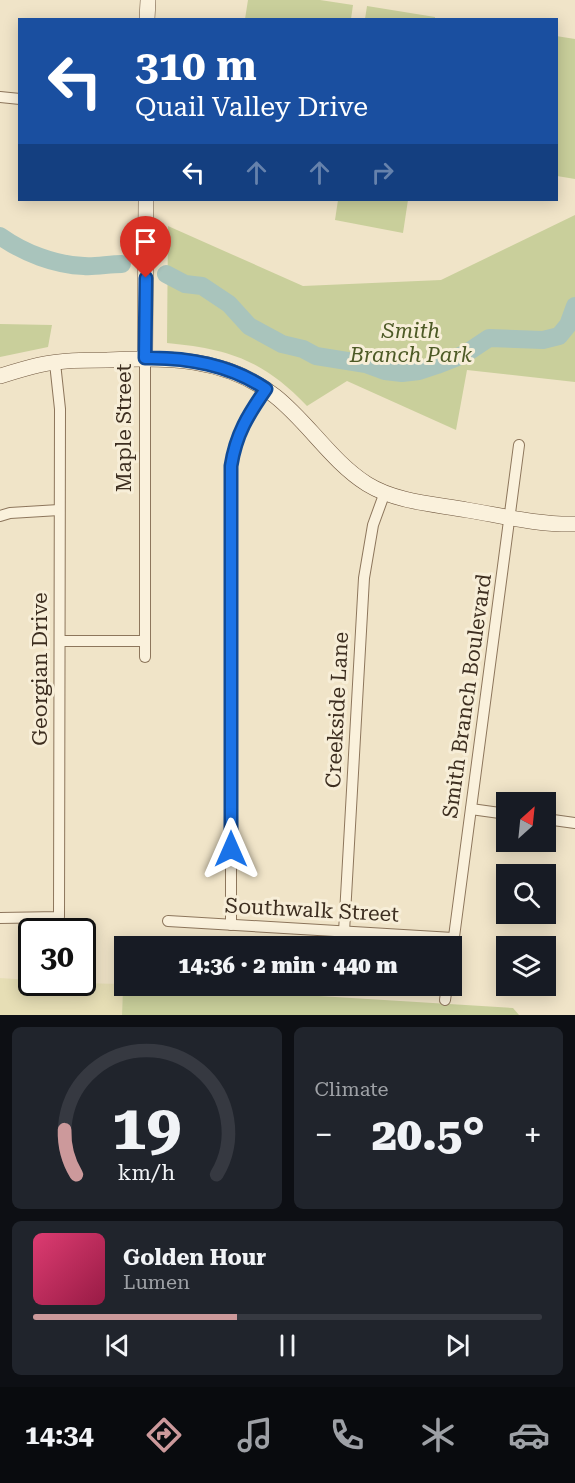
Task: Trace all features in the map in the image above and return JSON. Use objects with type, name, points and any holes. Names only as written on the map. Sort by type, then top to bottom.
[{"type":"street","points":[[147,18],[148,0]]},
{"type":"street","points":[[0,97],[18,99]]},
{"type":"street","name":"Maple Street","points":[[145,657],[146,201]]},
{"type":"street","points":[[0,376],[29,367],[55,363],[145,358],[218,366],[266,389],[288,407],[335,457],[367,484],[385,492],[404,499],[556,524],[575,524]]},
{"type":"street","name":"Georgian Drive","points":[[0,918],[58,917],[61,641],[60,410],[55,363]]},
{"type":"street","points":[[231,925],[231,466],[234,445],[241,428],[266,389]]},
{"type":"street","name":"Smith Branch Boulevard","points":[[453,936],[519,446]]},
{"type":"street","name":"Creekside Lane","points":[[344,932],[364,578],[373,525],[385,492]]},
{"type":"street","points":[[0,516],[10,513],[59,510]]},
{"type":"street","points":[[61,641],[144,641]]},
{"type":"street","points":[[471,809],[496,812]]},
{"type":"street","points":[[556,820],[575,823]]},
{"type":"street","name":"Southwalk Street","points":[[168,921],[417,936]]},
{"type":"street","points":[[445,1000],[446,996]]},
{"type":"shaded area","points":[[0,978],[18,979],[18,996],[96,996],[96,983],[114,984],[114,996],[123,996],[122,1015],[0,1015]]},
{"type":"green space","points":[[248,0],[320,0],[353,5],[351,18],[245,18]]},
{"type":"green space","points":[[367,6],[435,17],[435,18],[365,18]]},
{"type":"green space","points":[[558,36],[575,39],[575,179],[558,176]]},
{"type":"green space","points":[[338,201],[408,201],[403,233],[335,220]]},
{"type":"green space","name":"Smith Branch Park","points":[[575,215],[575,382],[467,370],[456,430],[347,381],[307,406],[291,390],[260,367],[227,353],[167,343],[168,226],[303,286],[441,280]]},
{"type":"green space","points":[[0,324],[52,325],[48,347],[0,357]]},
{"type":"green space","points":[[123,996],[318,996],[513,1008],[519,1015],[122,1015]]},
{"type":"waterway","points":[[0,236],[29,253],[51,261],[88,266],[122,264]]},
{"type":"waterway","points":[[166,274],[185,284],[202,286],[229,304],[249,326],[282,344],[303,349],[316,356],[366,364],[385,371],[402,373],[419,371],[465,354],[489,338],[543,340],[559,336],[568,325],[575,306]]},
{"type":"route","points":[[146,278],[145,358],[218,366],[266,389],[241,428],[234,445],[231,466],[231,849]]}]
